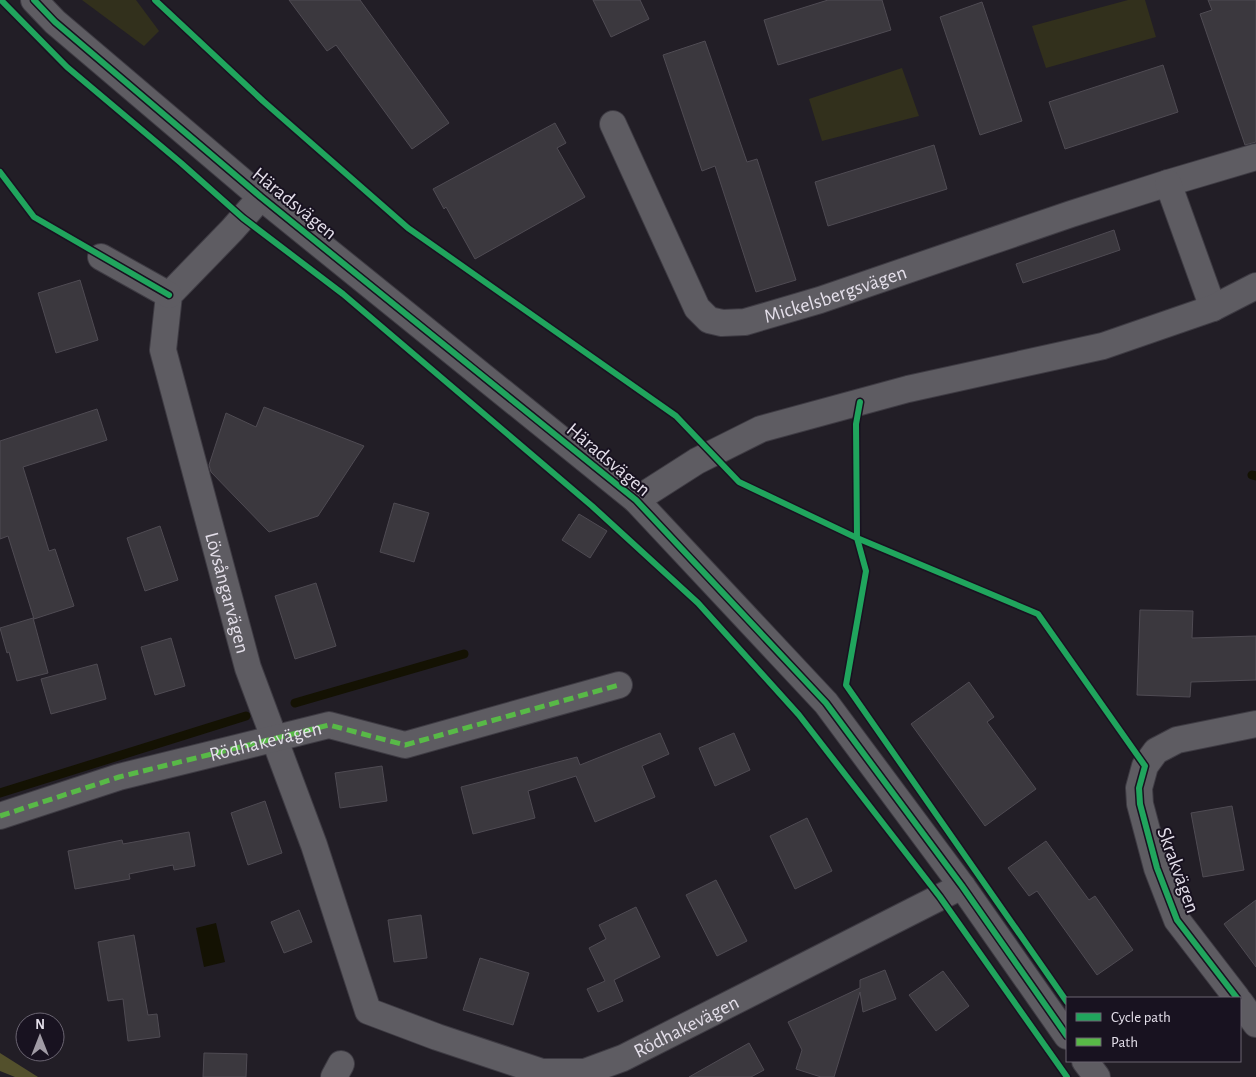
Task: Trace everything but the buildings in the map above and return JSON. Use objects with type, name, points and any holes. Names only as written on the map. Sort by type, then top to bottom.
[{"type":"street","name":"Häradsvägen","points":[[34,0],[55,22],[261,197],[636,500],[826,703],[962,886],[1066,1035]]},
{"type":"street","name":"Mickelsbergsvägen","points":[[613,124],[697,308],[709,320],[722,323],[745,322],[820,300],[1168,183],[1256,157]]},
{"type":"street","points":[[1168,183],[1213,308]]},
{"type":"street","points":[[101,257],[169,295],[261,197]]},
{"type":"street","points":[[636,500],[697,461],[761,429],[908,389],[1103,346],[1213,308],[1256,286]]},
{"type":"street","name":"Lövsångarvägen","points":[[169,295],[163,350],[248,668],[314,845],[368,1010]]},
{"type":"street","name":"Rödhakevägen","points":[[0,816],[119,777],[329,725],[405,746],[619,685]]},
{"type":"street","name":"Skrakvägen","points":[[1236,997],[1177,920],[1157,868],[1140,804],[1139,788],[1145,766],[1156,751],[1177,740],[1256,724]]},
{"type":"street","name":"Rödhakevägen","points":[[368,1010],[437,1037],[542,1072],[585,1072],[626,1068],[962,886]]},
{"type":"street","points":[[1241,1003],[1256,1024]]},
{"type":"street","points":[[1086,1062],[1096,1077]]},
{"type":"shaded area","points":[[82,0],[136,0],[159,31],[144,46]]},
{"type":"shaded area","points":[[1128,0],[1145,0],[1156,37],[1046,68],[1032,26]]},
{"type":"shaded area","points":[[902,68],[919,116],[822,141],[809,99]]},
{"type":"shaded area","points":[[216,923],[225,962],[204,967],[196,928]]},
{"type":"shaded area","points":[[0,1053],[38,1077],[15,1077],[0,1071]]},
{"type":"waterway","points":[[1252,475],[1256,476]]},
{"type":"waterway","points":[[295,703],[464,654]]},
{"type":"waterway","points":[[0,793],[246,716]]},
{"type":"marked path","points":[[0,816],[119,777],[329,725],[405,745],[619,685]]},
{"type":"cycle path","points":[[1,0],[67,67],[243,218],[343,294],[592,506],[698,603],[799,715],[940,897],[1067,1077]]},
{"type":"cycle path","points":[[34,0],[55,22],[261,197],[636,500],[826,703],[962,886],[1066,1035]]},
{"type":"cycle path","points":[[155,0],[263,101],[408,228],[676,416],[739,482],[857,538],[1038,614],[1145,766],[1139,788],[1140,804],[1157,868],[1177,920],[1236,997]]},
{"type":"cycle path","points":[[0,172],[34,217],[169,295]]},
{"type":"cycle path","points":[[860,402],[856,424],[857,538],[866,571],[846,685],[1066,1001]]}]
